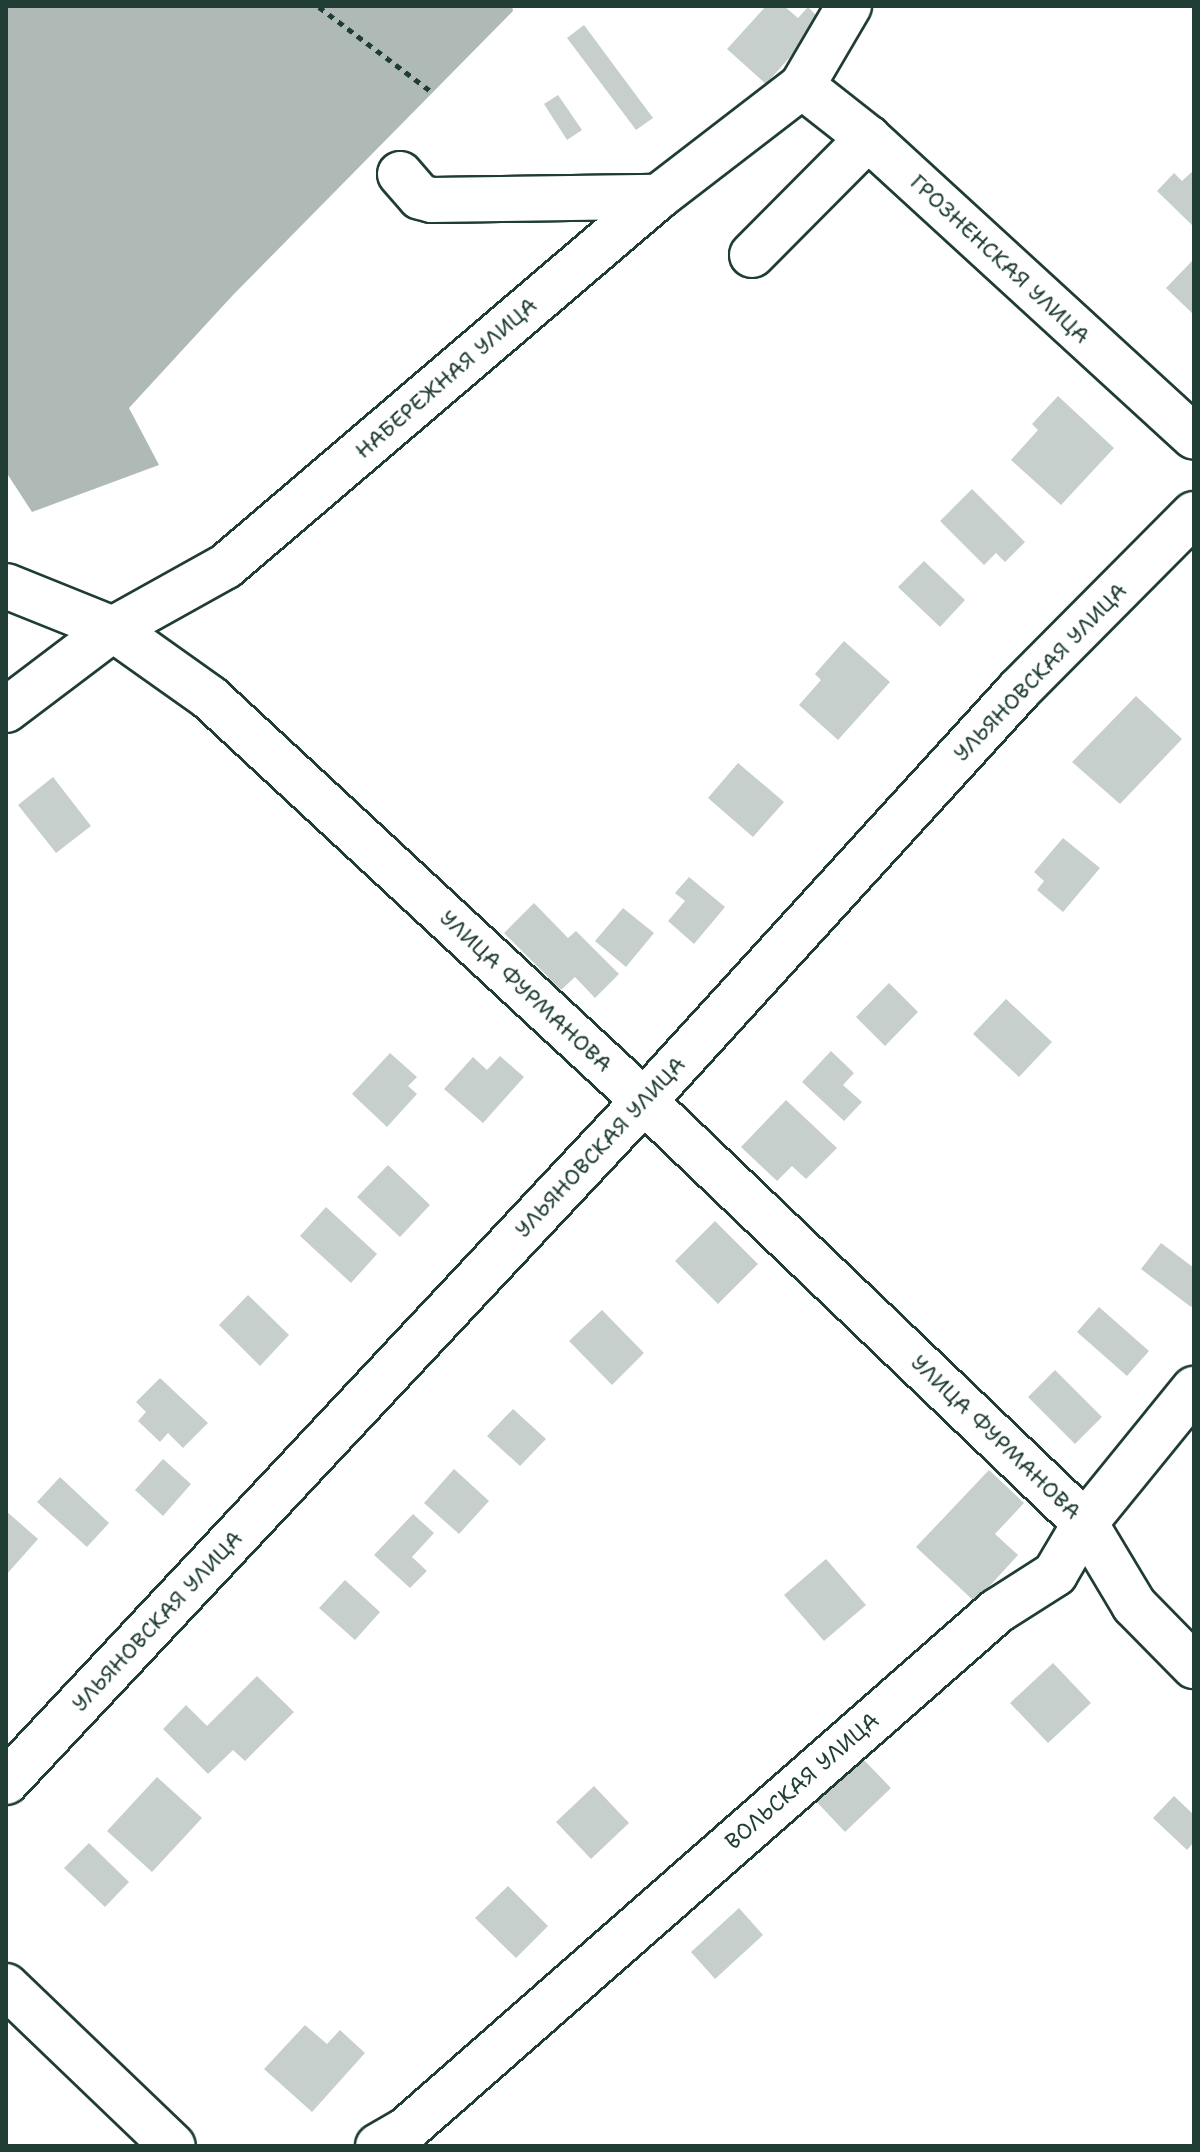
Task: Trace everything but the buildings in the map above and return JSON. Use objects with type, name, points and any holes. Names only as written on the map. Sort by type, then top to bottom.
[{"type":"street","name":"НАБЕРЕЖНАЯ УЛИЦА","points":[[6,710],[113,629],[226,566],[658,197],[802,86],[849,6]]},
{"type":"street","name":"ГРОЗНЕНСКАЯ УЛИЦА","points":[[802,86],[868,138],[1194,437]]},
{"type":"street","points":[[752,255],[868,138]]},
{"type":"street","points":[[400,174],[420,197],[432,200],[658,197]]},
{"type":"street","name":"УЛЬЯНОВСКАЯ УЛИЦА","points":[[6,1782],[644,1101],[1019,690],[1194,514]]},
{"type":"street","name":"УЛИЦА ФУРМАНОВА","points":[[6,586],[113,629],[210,698],[644,1101],[1085,1523],[1134,1605],[1194,1666]]},
{"type":"street","name":"ВОЛЬСКАЯ УЛИЦА","points":[[378,2146],[407,2129],[997,1611],[1055,1574],[1085,1523],[1194,1389]]},
{"type":"street","points":[[6,1986],[173,2146]]},
{"type":"path","points":[[319,7],[433,93]]},
{"type":"shaded area","points":[[6,6],[512,6],[513,11],[233,295],[129,408],[159,465],[32,512],[6,472]]}]
